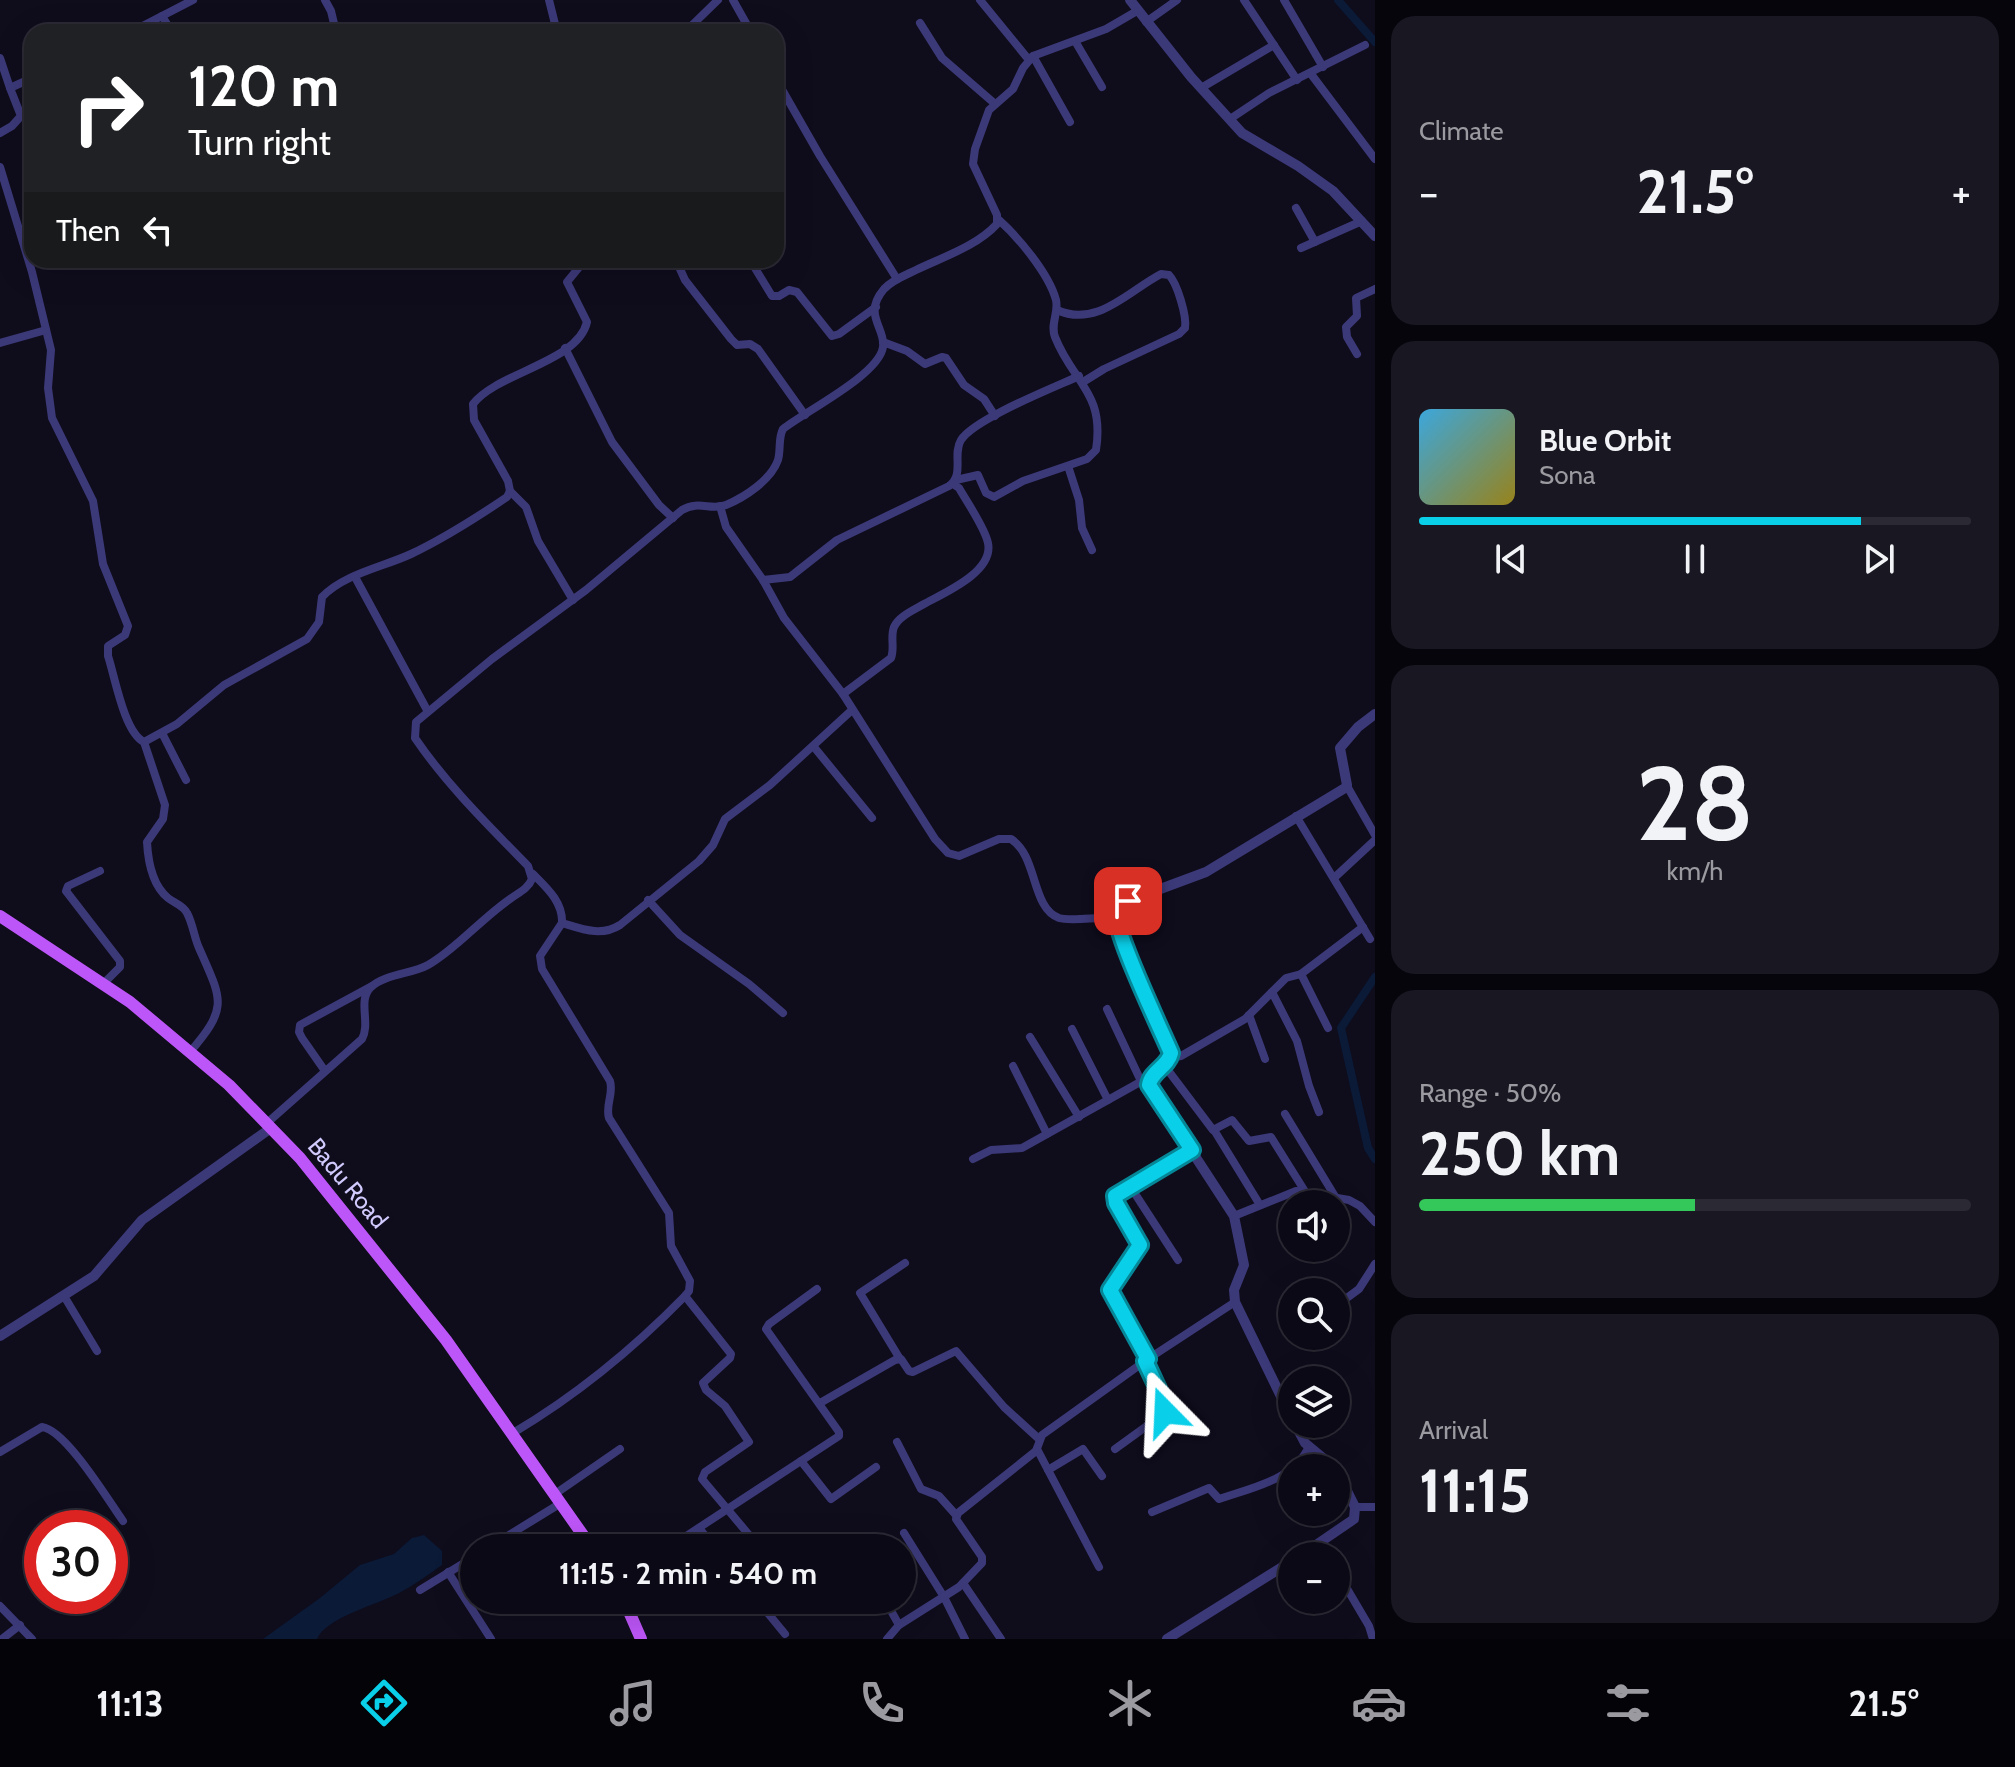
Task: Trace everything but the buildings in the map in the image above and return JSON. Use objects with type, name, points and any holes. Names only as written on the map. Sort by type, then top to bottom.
[{"type":"main road","name":"Badu Road","points":[[0,916],[130,1002],[229,1085],[269,1125],[354,1221],[446,1340],[582,1534]]},
{"type":"main road","points":[[630,1614],[641,1639]]},
{"type":"street","points":[[146,24],[193,0]]},
{"type":"street","points":[[325,0],[334,24]]},
{"type":"street","points":[[549,0],[555,24]]},
{"type":"street","points":[[693,24],[718,0]]},
{"type":"street","points":[[733,0],[746,24]]},
{"type":"street","points":[[980,0],[1031,58],[1070,122]]},
{"type":"street","points":[[1130,0],[1242,133],[1333,191],[1375,236]]},
{"type":"street","points":[[1146,22],[1177,0]]},
{"type":"street","points":[[1244,0],[1297,80]]},
{"type":"street","points":[[1284,0],[1323,67]]},
{"type":"street","points":[[763,580],[790,577],[837,540],[955,482],[978,475],[986,493],[994,497],[1023,481],[1087,459],[1096,450],[1096,411],[1055,336],[1053,323],[1057,310],[1053,294],[1015,235],[999,220],[973,164],[983,123],[994,103],[1013,89],[1031,58],[1106,29],[1137,11]]},
{"type":"street","points":[[162,16],[167,24]]},
{"type":"street","points":[[920,23],[942,58],[994,103]]},
{"type":"street","points":[[1075,41],[1102,87]]},
{"type":"street","points":[[1201,88],[1274,45]]},
{"type":"street","points":[[1230,119],[1251,104],[1365,45]]},
{"type":"street","points":[[0,58],[20,109],[18,121]]},
{"type":"street","points":[[1311,74],[1375,159]]},
{"type":"street","points":[[10,88],[24,82]]},
{"type":"street","points":[[784,93],[897,279]]},
{"type":"street","points":[[0,133],[24,119]]},
{"type":"street","points":[[0,167],[24,246]]},
{"type":"street","points":[[1296,208],[1315,242]]},
{"type":"street","points":[[513,1433],[594,1379],[685,1296],[690,1281],[671,1246],[669,1213],[613,1126],[607,1111],[610,1081],[542,969],[540,961],[543,950],[562,923],[557,901],[528,866],[458,794],[415,738],[416,722],[427,710],[573,600],[689,506],[720,506],[747,492],[769,474],[777,461],[780,434],[787,426],[865,372],[882,352],[876,307],[883,290],[897,279],[983,236],[999,220]]},
{"type":"street","points":[[1301,248],[1362,221]]},
{"type":"street","points":[[31,268],[51,350],[48,388],[52,418],[93,501],[103,564],[128,626],[125,635],[108,646],[108,656],[126,715],[136,737],[144,742],[165,805],[163,819],[147,842],[149,864],[164,894],[186,910],[218,999],[216,1020],[190,1052]]},
{"type":"street","points":[[573,600],[538,541],[526,507],[510,491],[508,481],[474,420],[473,404],[492,385],[565,348],[586,327],[585,315],[567,282],[579,268]]},
{"type":"street","points":[[680,268],[685,280],[731,339],[737,345],[750,344],[758,349],[805,415]]},
{"type":"street","points":[[755,268],[772,296],[789,290],[797,292],[832,336],[843,332],[876,307]]},
{"type":"street","points":[[843,694],[888,662],[893,653],[894,627],[899,621],[970,577],[985,560],[989,550],[988,540],[955,482],[960,441],[995,416],[1179,334],[1187,322],[1174,280],[1164,273],[1099,312],[1076,316],[1057,310]]},
{"type":"street","points":[[1357,354],[1347,337],[1346,327],[1357,316],[1356,298],[1375,289]]},
{"type":"street","points":[[0,343],[46,330]]},
{"type":"street","points":[[883,342],[907,351],[925,364],[946,358],[964,385],[981,396],[995,416]]},
{"type":"street","points":[[565,348],[612,442],[659,505],[673,518]]},
{"type":"street","points":[[1068,466],[1079,500],[1082,528],[1092,550]]},
{"type":"street","points":[[144,742],[177,724],[224,685],[307,639],[319,622],[322,597],[333,587],[411,554],[468,524],[507,497],[510,491]]},
{"type":"street","points":[[720,506],[726,527],[763,580],[784,618],[843,694],[925,825],[948,853],[959,856],[999,839],[1011,839],[1025,854],[1033,869],[1042,902],[1054,916],[1067,919],[1116,918]]},
{"type":"street","points":[[355,577],[427,710]]},
{"type":"street","points":[[562,923],[598,932],[607,932],[620,925],[708,853],[725,819],[770,785],[852,710]]},
{"type":"street","points":[[1334,878],[1375,837],[1347,786],[1340,748],[1358,727],[1375,714]]},
{"type":"street","points":[[162,733],[186,780]]},
{"type":"street","points":[[814,747],[872,818]]},
{"type":"street","points":[[973,1159],[991,1150],[1022,1148],[1146,1082],[1167,1061],[1171,1053],[1116,918],[1120,907],[1128,901],[1206,872],[1347,786]]},
{"type":"street","points":[[1296,816],[1370,939]]},
{"type":"street","points":[[100,871],[68,886],[66,891],[120,961],[120,967],[103,984]]},
{"type":"street","points":[[325,1071],[302,1038],[300,1025],[372,986],[415,971],[439,958],[483,918],[527,887],[533,874]]},
{"type":"street","points":[[648,900],[680,935],[749,984],[783,1013]]},
{"type":"street","points":[[1167,1061],[1181,1056],[1249,1015],[1287,977],[1301,974],[1363,927]]},
{"type":"street","points":[[1301,974],[1328,1028]]},
{"type":"street","points":[[0,1336],[104,1267],[142,1220],[269,1125],[357,1045],[365,1034],[365,997],[372,986]]},
{"type":"street","points":[[1272,992],[1297,1041],[1319,1112]]},
{"type":"street","points":[[1107,1009],[1146,1082],[1234,1216],[1244,1265],[1234,1290],[1235,1302],[1278,1390]]},
{"type":"street","points":[[1249,1015],[1265,1059]]},
{"type":"street","points":[[1072,1029],[1108,1100]]},
{"type":"street","points":[[1030,1037],[1079,1117]]},
{"type":"street","points":[[1167,1061],[1260,1205]]},
{"type":"street","points":[[1013,1066],[1047,1134]]},
{"type":"street","points":[[1285,1114],[1331,1190]]},
{"type":"street","points":[[1214,1130],[1232,1120],[1249,1141],[1271,1137],[1304,1190]]},
{"type":"street","points":[[1115,1449],[1166,1410],[1146,1360],[1110,1290],[1140,1245],[1114,1199],[1117,1194],[1192,1150]]},
{"type":"street","points":[[1130,1186],[1178,1260]]},
{"type":"street","points":[[1234,1216],[1278,1197]]},
{"type":"street","points":[[1350,1202],[1375,1222]]},
{"type":"street","points":[[905,1263],[860,1293],[909,1371],[958,1352],[1004,1407],[1039,1439]]},
{"type":"street","points":[[1350,1296],[1359,1289],[1375,1264]]},
{"type":"street","points":[[690,1534],[839,1436],[820,1403],[766,1329],[817,1289]]},
{"type":"street","points":[[64,1296],[97,1351]]},
{"type":"street","points":[[685,1296],[731,1354],[704,1381],[704,1385],[725,1406],[749,1442],[702,1476],[748,1534]]},
{"type":"street","points":[[1099,1567],[1037,1449],[1039,1439],[1146,1360],[1235,1302]]},
{"type":"street","points":[[820,1403],[900,1359]]},
{"type":"street","points":[[0,1452],[42,1427],[51,1429],[115,1510]]},
{"type":"street","points":[[1304,1438],[1318,1454]]},
{"type":"street","points":[[887,1639],[899,1625],[963,1583],[983,1560],[956,1515],[939,1496],[921,1489],[897,1442]]},
{"type":"street","points":[[1152,1512],[1209,1488],[1219,1499],[1276,1479],[1302,1458],[1309,1446]]},
{"type":"street","points":[[508,1534],[620,1449]]},
{"type":"street","points":[[956,1515],[1037,1449]]},
{"type":"street","points":[[1048,1470],[1083,1449],[1102,1476]]},
{"type":"street","points":[[801,1461],[831,1499],[876,1467]]},
{"type":"street","points":[[1322,1542],[1350,1524],[1355,1507],[1350,1497]]},
{"type":"street","points":[[1355,1507],[1375,1507]]},
{"type":"street","points":[[699,1528],[704,1534]]},
{"type":"street","points":[[904,1533],[944,1597],[965,1639]]},
{"type":"street","points":[[420,1590],[460,1565]]},
{"type":"street","points":[[1167,1639],[1278,1570]]},
{"type":"street","points":[[448,1572],[491,1639]]},
{"type":"street","points":[[963,1583],[1001,1639]]},
{"type":"street","points":[[1350,1594],[1373,1639]]},
{"type":"street","points":[[0,1606],[32,1639]]},
{"type":"street","points":[[769,1614],[785,1634]]},
{"type":"street","points":[[893,1614],[899,1625]]},
{"type":"street","points":[[2,1639],[20,1625]]},
{"type":"water","points":[[424,1535],[442,1551],[442,1565],[416,1583],[330,1624],[317,1639],[263,1639],[360,1565],[394,1554],[412,1538]]},
{"type":"waterway","points":[[1338,0],[1375,42]]},
{"type":"waterway","points":[[1375,977],[1341,1028],[1368,1148],[1375,1159]]},
{"type":"route","points":[[1128,901],[1120,907],[1116,918],[1171,1053],[1150,1079],[1149,1085],[1192,1150],[1115,1196],[1140,1245],[1110,1285],[1110,1290],[1148,1359],[1145,1361],[1166,1406],[1165,1412]]}]
